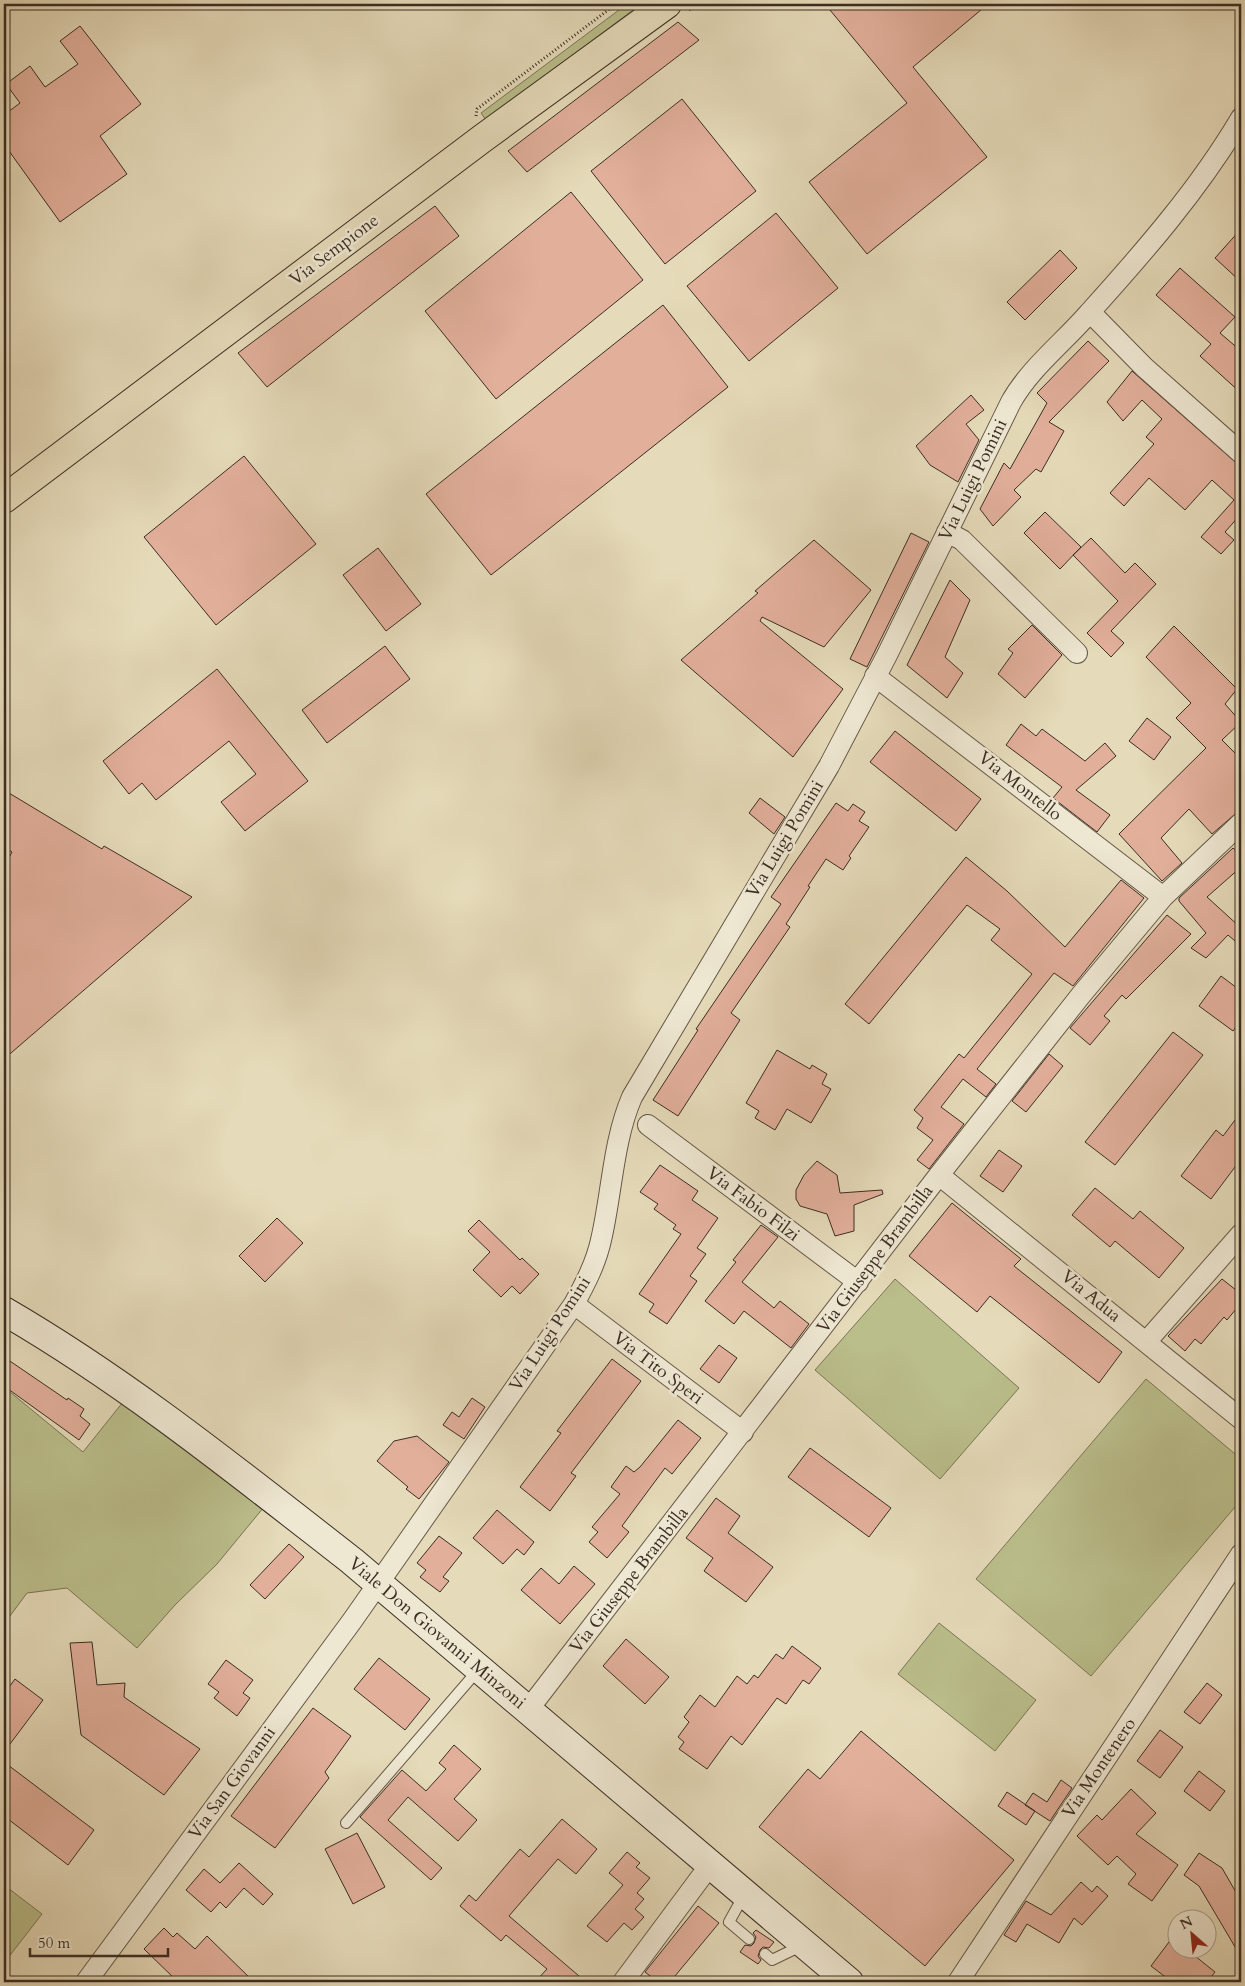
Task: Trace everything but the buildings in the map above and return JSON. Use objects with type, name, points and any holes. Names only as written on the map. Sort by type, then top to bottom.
[{"type":"main road","name":"Via Sempione","points":[[4,500],[483,138],[667,4]]},
{"type":"street","name":"Via Luigi Pomini","points":[[378,1584],[574,1304],[589,1276],[601,1242],[622,1128],[632,1097],[822,779],[876,676],[1018,390],[1090,312],[1194,190],[1241,118]]},
{"type":"street","points":[[1090,312],[1144,367],[1241,453]]},
{"type":"street","points":[[947,532],[962,540],[1078,653]]},
{"type":"street","name":"Via Montello","points":[[876,676],[1164,897]]},
{"type":"street","name":"Via Giuseppe Brambilla","points":[[528,1710],[939,1175],[1081,995],[1164,897],[1241,823]]},
{"type":"street","name":"Via Fabio Filzi","points":[[648,1125],[858,1282]]},
{"type":"street","name":"Via Adua","points":[[939,1175],[1147,1341],[1241,1419]]},
{"type":"street","points":[[1147,1341],[1241,1234]]},
{"type":"street","name":"Via Tito Speri","points":[[574,1304],[742,1432]]},
{"type":"street","name":"Viale Don Giovanni Minzoni","points":[[4,1311],[57,1342],[227,1462],[480,1669],[849,1982]]},
{"type":"street","name":"Via Montenero","points":[[958,1982],[1241,1554]]},
{"type":"street","name":"Via San Giovanni","points":[[86,1982],[378,1584]]},
{"type":"street","points":[[623,1982],[710,1865]]},
{"type":"lane","points":[[346,1823],[480,1669]]},
{"type":"lane","points":[[744,1894],[729,1922],[749,1939]]},
{"type":"lane","points":[[765,1954],[772,1960],[804,1944]]},
{"type":"path","points":[[483,138],[476,117],[477,109],[616,4]]},
{"type":"green space","points":[[627,4],[641,4],[486,120],[481,113]]},
{"type":"green space","points":[[895,1279],[1019,1388],[940,1479],[815,1370]]},
{"type":"green space","points":[[1146,1379],[1241,1459],[1241,1500],[1091,1676],[976,1579]]},
{"type":"green space","points":[[4,1387],[83,1452],[123,1402],[264,1507],[217,1564],[175,1605],[137,1648],[67,1588],[27,1593],[4,1624]]},
{"type":"green space","points":[[939,1623],[1036,1700],[995,1751],[898,1674]]},
{"type":"green space","points":[[4,1885],[42,1914],[4,1963]]}]
